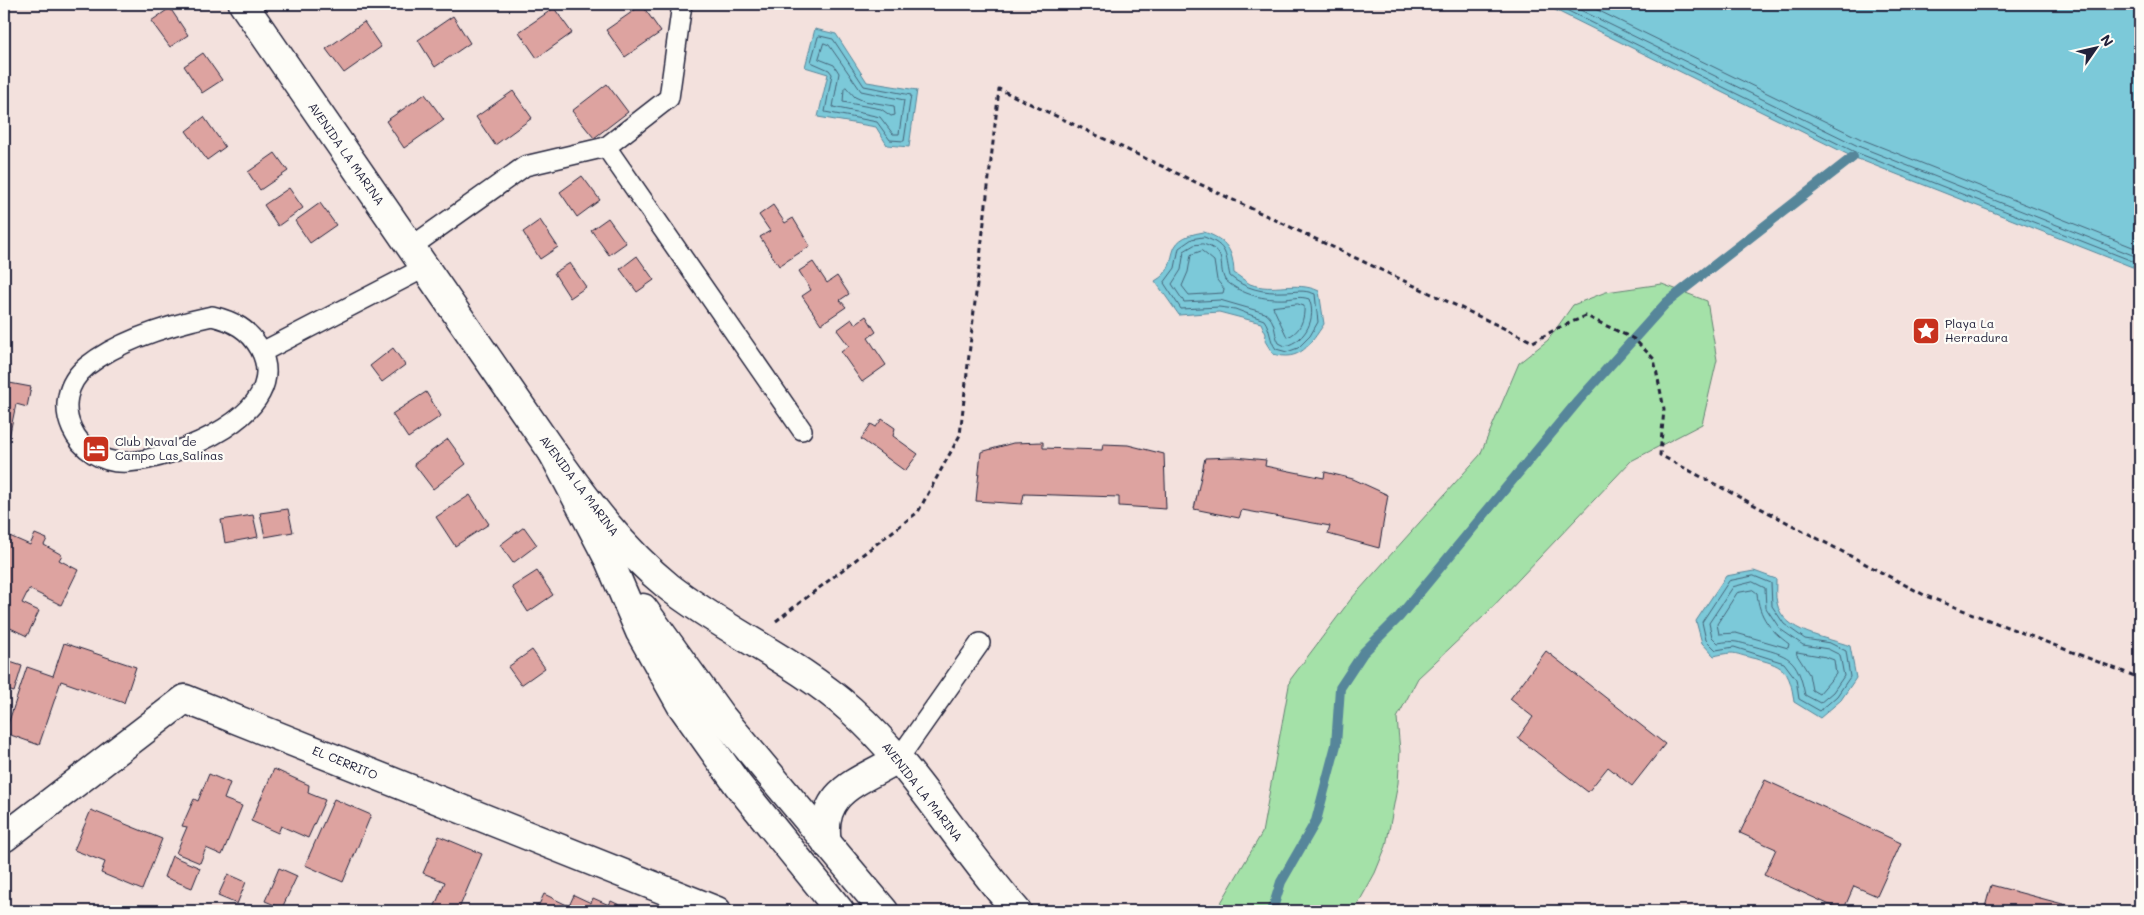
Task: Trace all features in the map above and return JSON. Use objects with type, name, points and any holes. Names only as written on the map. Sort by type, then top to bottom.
[{"type":"main road","name":"AVENIDA LA MARINA","points":[[243,4],[552,453],[593,509],[644,566],[690,601],[800,671],[837,697],[899,758],[980,867],[1017,911]]},
{"type":"main road","points":[[552,453],[609,560],[640,632],[680,705],[738,785],[840,911]]},
{"type":"main road","points":[[609,560],[721,716],[826,844],[884,911]]},
{"type":"main road","name":"EL CERRITO","points":[[4,838],[185,699],[717,911]]},
{"type":"main road","points":[[826,844],[826,818],[835,799],[849,786],[899,758]]},
{"type":"lane","points":[[262,352],[418,257],[525,166],[606,147],[669,98],[682,4]]},
{"type":"lane","points":[[606,147],[802,430]]},
{"type":"lane","points":[[212,316],[242,327],[254,338],[262,352],[265,373],[262,394],[242,414],[219,431],[173,454],[152,459],[114,463],[99,458],[87,450],[77,439],[70,425],[68,400],[78,376],[86,366],[109,352],[158,330],[212,316]]},
{"type":"lane","points":[[899,758],[980,643]]},
{"type":"path","points":[[751,641],[918,512],[960,435],[999,89],[1534,342],[1558,328],[1586,316],[1613,327],[1634,339],[1654,359],[1664,409],[1660,456],[1926,596],[2140,678]]},
{"type":"green space","points":[[1662,284],[1707,301],[1717,360],[1702,424],[1631,461],[1484,616],[1418,678],[1397,718],[1400,751],[1398,783],[1386,846],[1375,873],[1354,911],[1216,911],[1262,833],[1290,680],[1351,599],[1480,455],[1519,363],[1548,340],[1573,305],[1606,292]]},
{"type":"water","points":[[1543,4],[2140,4],[2140,270],[1853,157]]},
{"type":"water","points":[[815,29],[836,34],[867,82],[917,90],[909,147],[887,145],[876,127],[818,117],[828,74],[805,67]]},
{"type":"water","points":[[1204,232],[1223,242],[1230,252],[1234,273],[1250,284],[1267,287],[1293,286],[1319,291],[1324,324],[1309,345],[1297,354],[1290,356],[1273,354],[1265,341],[1266,334],[1261,323],[1219,312],[1179,315],[1155,281],[1169,267],[1175,246],[1180,240],[1189,235]]},
{"type":"water","points":[[1754,571],[1776,579],[1777,603],[1781,613],[1788,621],[1807,632],[1850,646],[1856,678],[1841,700],[1820,718],[1794,702],[1787,675],[1778,666],[1734,653],[1714,656],[1702,643],[1696,621],[1726,576]]},
{"type":"building","points":[[642,5],[661,32],[625,57],[606,30]]},
{"type":"building","points":[[170,8],[188,35],[170,47],[151,21]]},
{"type":"building","points":[[554,8],[572,33],[537,58],[519,32]]},
{"type":"building","points":[[453,16],[470,43],[435,67],[418,40]]},
{"type":"building","points":[[364,22],[381,47],[344,73],[326,49]]},
{"type":"building","points":[[203,53],[222,80],[202,93],[184,66]]},
{"type":"building","points":[[607,84],[628,112],[594,138],[572,111]]},
{"type":"building","points":[[513,91],[532,118],[495,145],[476,117]]},
{"type":"building","points":[[425,94],[444,120],[404,148],[386,121]]},
{"type":"building","points":[[204,117],[225,147],[207,160],[186,131]]},
{"type":"building","points":[[275,153],[288,171],[260,190],[248,172]]},
{"type":"building","points":[[582,176],[600,200],[577,217],[560,192]]},
{"type":"building","points":[[289,188],[303,208],[278,226],[264,205]]},
{"type":"building","points":[[320,203],[336,225],[310,243],[295,221]]},
{"type":"building","points":[[773,205],[785,223],[793,218],[810,246],[779,266],[760,237],[770,231],[759,215]]},
{"type":"building","points":[[608,218],[626,243],[609,255],[591,230]]},
{"type":"building","points":[[540,220],[558,247],[540,259],[523,232]]},
{"type":"building","points":[[637,256],[654,280],[637,292],[620,269]]},
{"type":"building","points":[[813,262],[827,283],[837,276],[849,294],[840,300],[846,307],[821,324],[802,296],[811,290],[799,271]]},
{"type":"building","points":[[570,263],[586,287],[570,298],[554,273]]},
{"type":"building","points":[[866,316],[876,332],[868,338],[886,365],[862,382],[841,352],[849,346],[837,330],[852,319],[855,324]]},
{"type":"building","points":[[393,348],[405,365],[382,382],[370,366]]},
{"type":"building","points":[[4,382],[31,387],[27,407],[16,404],[7,447],[4,447]]},
{"type":"building","points":[[426,392],[441,416],[408,438],[392,414]]},
{"type":"building","points":[[882,419],[895,428],[893,436],[918,454],[905,471],[861,439],[871,424],[876,427]]},
{"type":"building","points":[[448,439],[466,464],[433,489],[414,464]]},
{"type":"building","points":[[1043,442],[1043,448],[1102,450],[1103,444],[1128,445],[1164,454],[1166,509],[1119,506],[1119,497],[1024,494],[1022,504],[976,501],[981,452],[1013,443]]},
{"type":"building","points":[[1235,457],[1266,460],[1265,466],[1324,478],[1325,472],[1353,479],[1388,495],[1379,548],[1328,534],[1330,526],[1242,510],[1239,518],[1194,509],[1205,458]]},
{"type":"building","points":[[470,495],[489,524],[455,546],[436,517]]},
{"type":"building","points":[[288,509],[293,532],[265,537],[260,513]]},
{"type":"building","points":[[253,515],[258,537],[225,543],[221,520]]},
{"type":"building","points":[[524,527],[537,545],[513,563],[500,545]]},
{"type":"building","points":[[5,534],[30,545],[35,534],[47,539],[44,545],[62,555],[59,560],[78,570],[61,605],[29,589],[22,603],[39,611],[27,636],[4,625]]},
{"type":"building","points":[[537,571],[553,595],[528,612],[512,587]]},
{"type":"building","points":[[64,643],[136,667],[124,703],[61,681],[39,745],[5,733],[27,667],[53,676]]},
{"type":"building","points":[[532,650],[545,668],[521,685],[508,667]]},
{"type":"building","points":[[1546,651],[1665,744],[1632,786],[1608,767],[1588,792],[1518,738],[1533,717],[1510,699]]},
{"type":"building","points":[[4,660],[22,666],[14,692],[4,689]]},
{"type":"building","points":[[274,769],[309,785],[308,793],[325,800],[308,838],[281,826],[278,833],[251,821]]},
{"type":"building","points":[[209,774],[230,783],[224,799],[242,806],[222,855],[206,848],[200,863],[176,853],[187,827],[182,826],[194,799],[198,801]]},
{"type":"building","points":[[1765,780],[1901,843],[1877,896],[1854,886],[1843,911],[1764,875],[1776,849],[1740,833]]},
{"type":"building","points":[[334,799],[371,815],[343,882],[305,865]]},
{"type":"building","points":[[91,810],[162,839],[142,890],[101,873],[105,862],[74,850]]},
{"type":"building","points":[[439,836],[482,854],[458,911],[442,911],[434,908],[445,882],[423,873]]},
{"type":"building","points":[[172,856],[200,868],[192,888],[164,877]]},
{"type":"building","points":[[279,868],[297,876],[282,908],[265,901]]},
{"type":"building","points":[[228,874],[246,882],[237,904],[218,896]]},
{"type":"building","points":[[1991,885],[2089,911],[1984,911]]},
{"type":"building","points":[[544,894],[569,906],[574,895],[591,903],[593,898],[609,905],[611,901],[632,911],[536,911]]},
{"type":"waterway","points":[[1272,911],[1281,882],[1316,821],[1336,745],[1340,688],[1363,653],[1399,617],[1578,401],[1666,303],[1853,157]]},
{"type":"place","name":"Playa La Herradura","points":[[1926,331]]},
{"type":"place","name":"Club Naval de Campo Las Salinas","points":[[96,449]]}]
